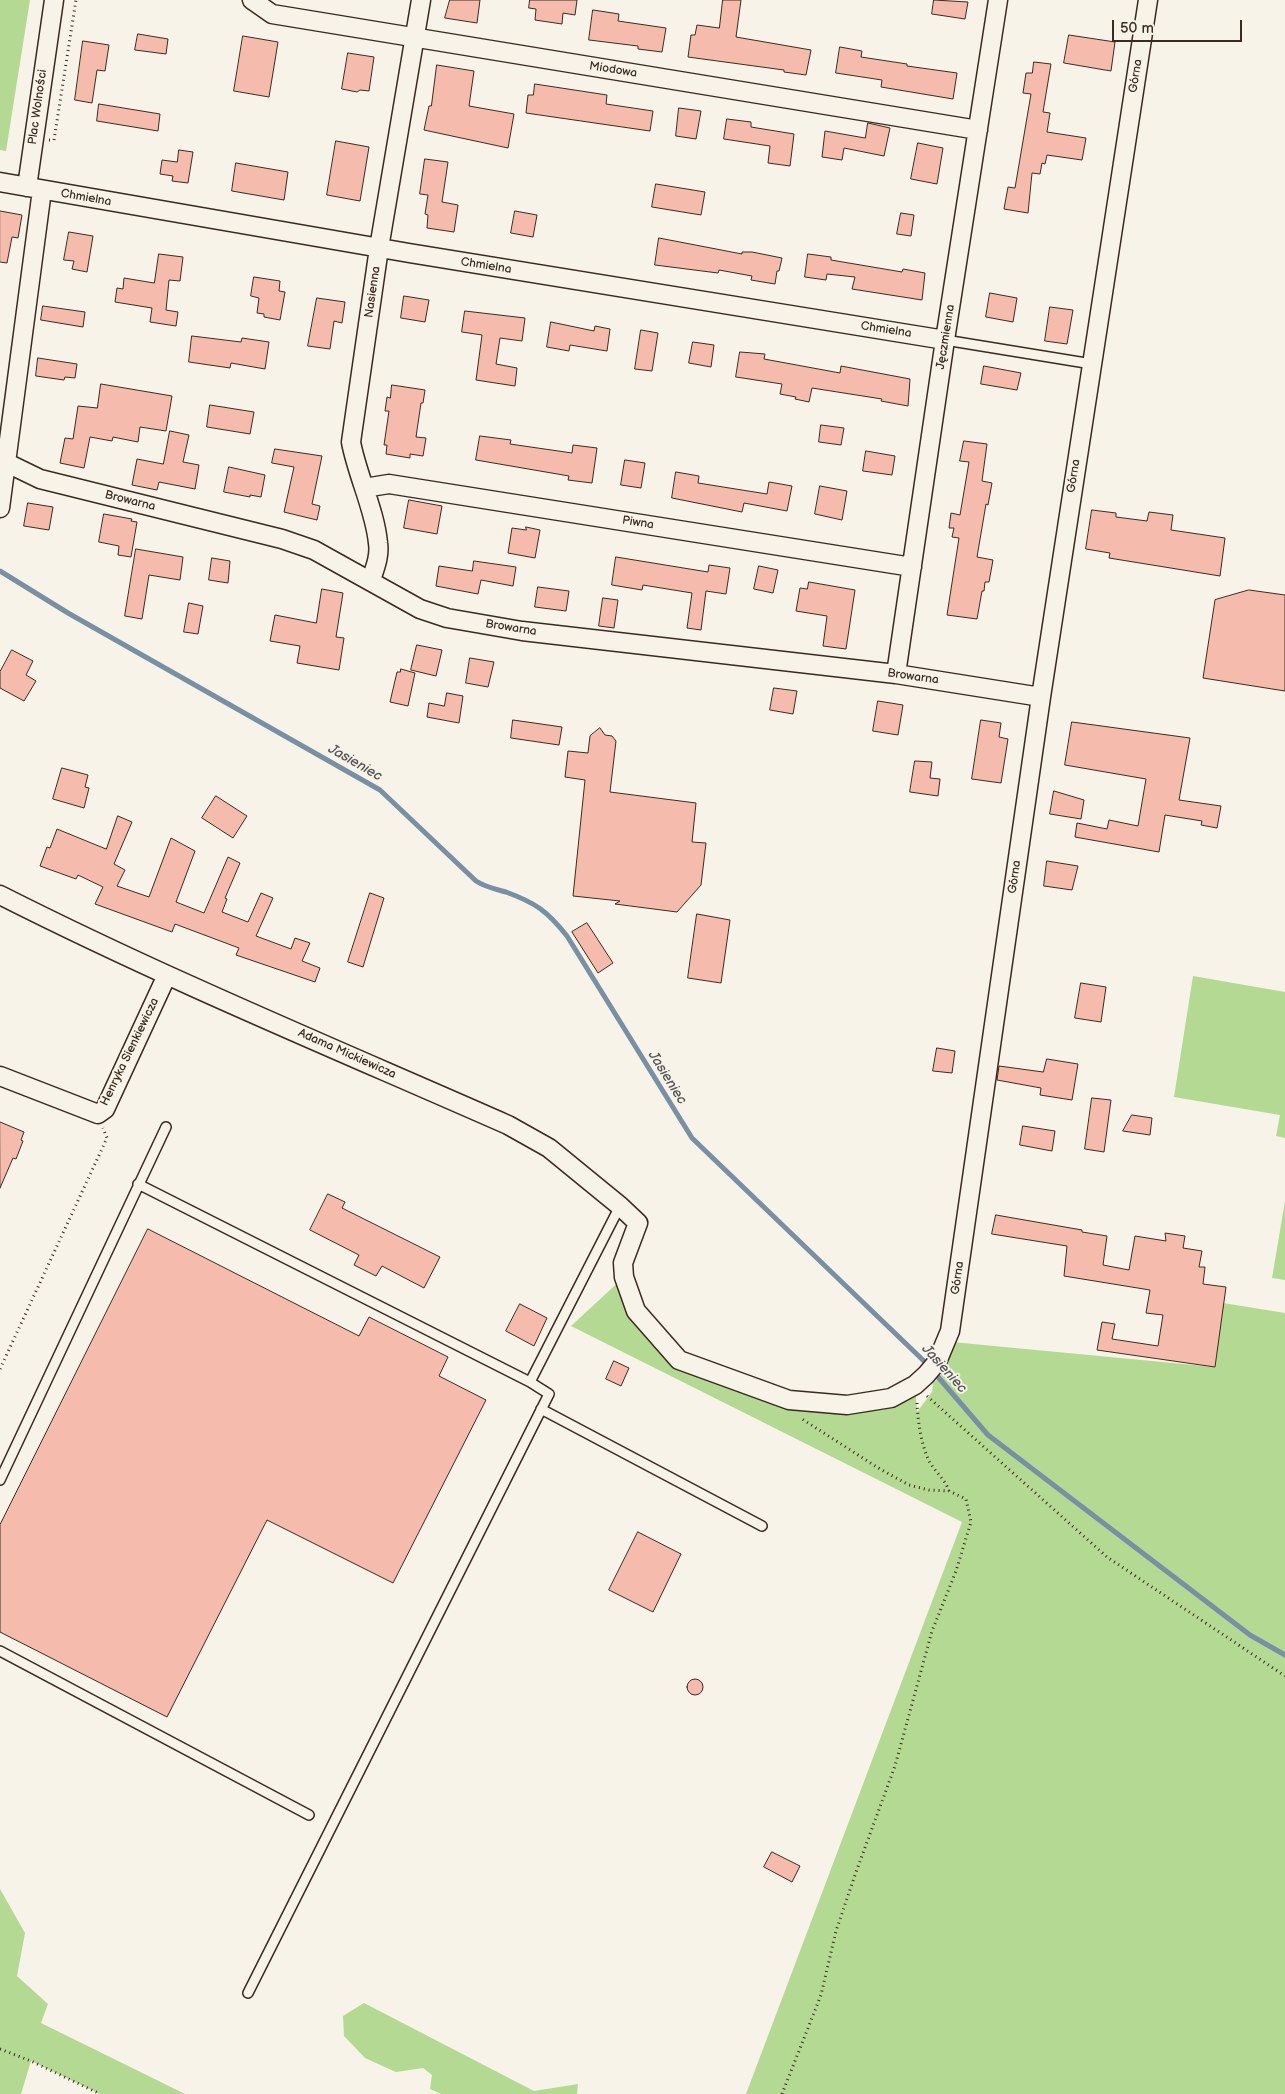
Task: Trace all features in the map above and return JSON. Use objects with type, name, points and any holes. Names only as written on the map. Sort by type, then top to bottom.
[{"type":"street","name":"Plac Wolności","points":[[0,508],[7,464],[34,188],[33,142],[54,0]]},
{"type":"street","name":"Miodowa","points":[[252,0],[272,14],[978,130]]},
{"type":"street","name":"Nasienna","points":[[371,580],[377,563],[379,543],[364,488],[354,463],[351,442],[379,248],[421,0]]},
{"type":"street","name":"Jęczmienna","points":[[896,674],[945,340],[998,0]]},
{"type":"street","name":"Górna","points":[[926,1374],[950,1331],[1041,696],[1148,0]]},
{"type":"street","points":[[0,182],[34,188]]},
{"type":"street","name":"Chmielna","points":[[34,188],[379,248],[945,340]]},
{"type":"street","name":"Browarna","points":[[7,464],[40,479],[282,538],[314,550],[420,608],[447,618],[522,631],[896,674],[1041,696]]},
{"type":"street","name":"Piwna","points":[[364,488],[389,484],[912,567]]},
{"type":"street","name":"Adama Mickiewicza","points":[[0,895],[167,975],[508,1125],[549,1148],[638,1223],[623,1263],[624,1277],[636,1311],[679,1360],[789,1400],[847,1405],[890,1398],[926,1374]]},
{"type":"street","name":"Henryka Sienkiewicza","points":[[0,1076],[98,1114],[105,1109],[167,975]]},
{"type":"lane","points":[[945,340],[1092,364]]},
{"type":"lane","points":[[0,1480],[166,1126]]},
{"type":"lane","points":[[138,1184],[530,1382],[549,1394],[248,1993]]},
{"type":"lane","points":[[530,1382],[620,1206]]},
{"type":"lane","points":[[541,1409],[762,1526]]},
{"type":"lane","points":[[0,1651],[309,1815]]},
{"type":"path","points":[[33,142],[54,140],[76,0]]},
{"type":"path","points":[[0,1369],[106,1138],[98,1114]]},
{"type":"path","points":[[926,1374],[917,1412],[930,1462],[945,1481],[949,1491]]},
{"type":"path","points":[[926,1374],[1107,1557],[1285,1676]]},
{"type":"path","points":[[782,2094],[821,1995],[836,1931],[895,1766],[932,1631],[956,1571],[972,1522],[966,1499],[949,1491],[929,1490],[909,1485],[880,1469],[794,1414]]},
{"type":"path","points":[[0,2050],[31,2061],[100,2094]]},
{"type":"green space","points":[[0,0],[30,0],[6,151],[0,150]]},
{"type":"green space","points":[[1193,976],[1285,992],[1285,1138],[1276,1136],[1280,1115],[1174,1097]]},
{"type":"green space","points":[[1285,1201],[1285,1280],[1272,1278]]},
{"type":"green space","points":[[624,1277],[679,1360],[789,1400],[847,1405],[915,1385],[917,1412],[932,1392],[933,1383],[940,1377],[952,1342],[1215,1367],[1223,1303],[1285,1313],[1285,2094],[746,2094],[962,1522],[571,1326]]},
{"type":"green space","points":[[0,1889],[25,1933],[17,1976],[48,2004],[41,2023],[185,2094],[100,2094],[31,2061],[21,2094],[0,2094]]},
{"type":"green space","points":[[364,2003],[534,2091],[578,2084],[577,2094],[441,2094],[430,2089],[432,2075],[423,2068],[396,2072],[365,2058],[344,2036],[343,2016]]},
{"type":"building","points":[[450,0],[480,0],[477,23],[445,18]]},
{"type":"building","points":[[530,0],[577,0],[575,15],[563,13],[562,24],[535,20],[536,9],[529,8]]},
{"type":"building","points":[[723,0],[741,0],[736,37],[811,50],[806,75],[784,72],[784,70],[688,57],[691,35],[695,35],[697,25],[719,28]]},
{"type":"building","points":[[934,0],[968,2],[965,19],[932,14]]},
{"type":"building","points":[[593,10],[619,14],[618,21],[666,28],[662,52],[638,49],[638,46],[589,40]]},
{"type":"building","points":[[138,34],[168,39],[166,54],[135,50]]},
{"type":"building","points":[[1069,35],[1115,42],[1111,71],[1064,63]]},
{"type":"building","points":[[243,36],[278,42],[269,97],[234,91]]},
{"type":"building","points":[[83,41],[109,45],[105,71],[97,70],[92,103],[75,100]]},
{"type":"building","points":[[840,47],[862,51],[861,57],[957,73],[953,99],[881,87],[882,80],[836,73]]},
{"type":"building","points":[[348,53],[374,57],[369,91],[360,90],[357,92],[342,89]]},
{"type":"building","points":[[1034,62],[1051,64],[1043,112],[1050,113],[1047,132],[1086,138],[1082,160],[1047,155],[1045,164],[1042,163],[1040,174],[1032,173],[1028,213],[1004,209],[1008,187],[1015,188],[1031,94],[1023,93],[1026,73],[1032,73]]},
{"type":"building","points":[[437,65],[474,71],[469,106],[514,114],[508,148],[424,130],[429,106],[431,106]]},
{"type":"building","points":[[535,84],[607,95],[606,104],[653,111],[650,131],[526,113],[528,95],[533,95]]},
{"type":"building","points":[[99,104],[160,114],[158,131],[97,121]]},
{"type":"building","points":[[679,108],[701,111],[696,139],[676,136]]},
{"type":"building","points":[[727,119],[751,122],[751,127],[794,134],[790,166],[768,163],[770,146],[724,139]]},
{"type":"building","points":[[868,123],[890,128],[884,156],[844,148],[842,160],[822,157],[825,131],[865,138]]},
{"type":"building","points":[[336,141],[369,147],[360,201],[327,195]]},
{"type":"building","points":[[918,143],[943,148],[937,184],[911,179]]},
{"type":"building","points":[[179,150],[193,152],[188,183],[172,181],[173,176],[160,174],[162,160],[177,162]]},
{"type":"building","points":[[425,159],[448,162],[442,202],[458,205],[454,232],[427,228],[428,215],[425,214],[428,195],[420,194]]},
{"type":"building","points":[[236,163],[288,172],[284,200],[232,191]]},
{"type":"building","points":[[656,184],[705,192],[701,215],[652,207]]},
{"type":"building","points":[[0,211],[22,215],[18,238],[12,237],[7,263],[0,262]]},
{"type":"building","points":[[515,211],[537,215],[533,237],[511,233]]},
{"type":"building","points":[[901,213],[914,215],[911,236],[897,234]]},
{"type":"building","points":[[69,232],[93,236],[87,272],[72,269],[74,261],[64,260]]},
{"type":"building","points":[[659,238],[742,254],[742,252],[752,252],[782,258],[775,284],[751,280],[752,276],[719,270],[718,273],[655,265]]},
{"type":"building","points":[[159,254],[183,257],[180,281],[169,280],[166,310],[178,312],[176,326],[150,322],[152,308],[115,302],[117,288],[123,289],[124,278],[154,283]]},
{"type":"building","points":[[808,254],[831,257],[831,260],[902,272],[903,269],[925,273],[922,300],[852,289],[855,277],[827,274],[826,280],[805,277]]},
{"type":"building","points":[[254,277],[280,281],[279,291],[285,292],[280,320],[264,317],[264,314],[257,313],[259,298],[251,296]]},
{"type":"building","points":[[990,293],[1017,298],[1013,322],[986,317]]},
{"type":"building","points":[[404,296],[429,300],[425,322],[401,318]]},
{"type":"building","points":[[317,298],[345,302],[342,323],[334,321],[330,349],[308,346]]},
{"type":"building","points":[[43,306],[85,312],[83,327],[41,320]]},
{"type":"building","points":[[1050,307],[1073,310],[1067,344],[1045,341]]},
{"type":"building","points":[[465,311],[525,318],[522,341],[500,338],[496,364],[517,368],[515,386],[476,380],[482,335],[462,332]]},
{"type":"building","points":[[551,322],[594,331],[595,326],[610,329],[607,351],[570,345],[569,351],[547,347]]},
{"type":"building","points":[[641,330],[658,333],[652,371],[635,369]]},
{"type":"building","points":[[192,336],[241,342],[242,338],[269,342],[265,369],[231,363],[230,368],[189,362]]},
{"type":"building","points":[[693,342],[714,345],[711,367],[689,363]]},
{"type":"building","points":[[740,352],[765,354],[764,359],[840,373],[841,366],[910,379],[908,406],[881,401],[882,399],[812,388],[809,402],[795,399],[796,397],[780,394],[782,384],[736,377]]},
{"type":"building","points":[[38,358],[77,364],[75,378],[65,377],[64,380],[36,376]]},
{"type":"building","points":[[984,366],[1021,373],[1017,390],[981,384]]},
{"type":"building","points":[[101,384],[172,396],[166,431],[140,427],[138,442],[113,437],[112,441],[90,437],[84,468],[60,463],[65,438],[73,439],[78,406],[97,408]]},
{"type":"building","points":[[392,385],[425,390],[416,437],[426,438],[423,456],[410,454],[410,458],[386,454],[387,445],[384,445],[389,411],[385,411],[387,397],[390,398]]},
{"type":"building","points":[[210,405],[254,412],[250,434],[207,427]]},
{"type":"building","points":[[821,425],[844,428],[841,445],[819,442]]},
{"type":"building","points":[[170,431],[189,435],[183,462],[199,465],[195,489],[159,482],[157,490],[132,485],[137,459],[163,464]]},
{"type":"building","points":[[480,436],[511,440],[510,444],[572,453],[573,445],[597,448],[592,483],[568,480],[569,476],[476,460]]},
{"type":"building","points":[[964,441],[987,444],[982,481],[992,483],[988,505],[986,504],[977,557],[993,560],[989,582],[985,582],[984,591],[982,591],[977,619],[947,615],[959,538],[952,537],[954,528],[949,528],[951,513],[960,515],[969,462],[960,461]]},
{"type":"building","points":[[275,449],[322,456],[312,504],[320,506],[317,520],[284,512],[294,467],[272,463]]},
{"type":"building","points":[[866,451],[895,456],[892,475],[863,471]]},
{"type":"building","points":[[625,460],[645,463],[641,488],[621,485]]},
{"type":"building","points":[[229,467],[265,475],[261,497],[224,492]]},
{"type":"building","points":[[676,472],[699,476],[698,483],[767,494],[769,482],[792,486],[787,511],[744,503],[742,512],[672,498]]},
{"type":"building","points":[[820,486],[847,491],[842,520],[815,514]]},
{"type":"building","points":[[409,500],[442,506],[437,534],[404,528]]},
{"type":"building","points":[[28,503],[53,507],[49,530],[24,526]]},
{"type":"building","points":[[1092,510],[1116,513],[1116,517],[1147,521],[1149,512],[1173,515],[1171,530],[1225,538],[1220,576],[1109,558],[1110,553],[1086,549]]},
{"type":"building","points":[[104,514],[132,519],[131,521],[137,522],[131,557],[118,555],[119,546],[99,542]]},
{"type":"building","points":[[526,527],[540,530],[535,558],[508,553],[512,528],[526,530]]},
{"type":"building","points":[[136,549],[183,557],[180,580],[149,575],[142,619],[125,616]]},
{"type":"building","points":[[616,557],[708,572],[709,565],[730,568],[726,594],[706,591],[701,630],[687,628],[692,593],[643,585],[642,590],[612,585]]},
{"type":"building","points":[[212,558],[230,561],[228,583],[209,580]]},
{"type":"building","points":[[474,561],[516,567],[513,586],[481,580],[478,594],[436,586],[439,566],[472,571]]},
{"type":"building","points":[[759,566],[778,570],[773,593],[754,589]]},
{"type":"building","points":[[809,582],[855,590],[846,649],[823,646],[827,616],[796,611],[800,588],[807,589]]},
{"type":"building","points":[[538,587],[569,591],[566,611],[535,607]]},
{"type":"building","points":[[322,589],[343,593],[336,637],[344,638],[339,670],[297,663],[300,646],[270,641],[275,615],[316,623]]},
{"type":"building","points":[[1249,590],[1285,595],[1285,691],[1203,678],[1215,600]]},
{"type":"building","points":[[603,598],[618,600],[614,628],[599,626]]},
{"type":"building","points":[[189,603],[203,606],[198,634],[184,632]]},
{"type":"building","points":[[417,645],[442,650],[436,676],[411,670]]},
{"type":"building","points":[[12,650],[33,661],[26,675],[36,681],[24,701],[0,688],[0,672]]},
{"type":"building","points":[[470,658],[494,662],[488,687],[466,683]]},
{"type":"building","points":[[401,669],[415,673],[408,706],[390,702],[397,672],[400,672]]},
{"type":"building","points":[[774,688],[797,691],[793,714],[770,710]]},
{"type":"building","points":[[447,693],[463,696],[459,723],[427,717],[429,703],[444,706]]},
{"type":"building","points":[[878,701],[903,705],[898,735],[873,731]]},
{"type":"building","points":[[513,720],[562,727],[559,745],[511,738]]},
{"type":"building","points":[[981,720],[1001,723],[999,737],[1008,739],[1001,783],[972,779]]},
{"type":"building","points":[[1072,722],[1190,738],[1179,800],[1221,806],[1217,828],[1201,825],[1202,821],[1165,815],[1159,852],[1075,837],[1077,823],[1107,829],[1109,820],[1138,826],[1146,779],[1065,765]]},
{"type":"building","points":[[600,728],[605,735],[612,736],[616,741],[610,792],[696,803],[692,842],[706,843],[701,885],[677,912],[615,904],[620,901],[573,896],[585,780],[565,777],[568,751],[588,753],[590,736]]},
{"type":"building","points":[[915,761],[932,762],[930,778],[940,779],[938,796],[910,792]]},
{"type":"building","points":[[62,768],[88,775],[85,787],[89,788],[84,808],[53,799]]},
{"type":"building","points":[[1054,791],[1084,800],[1081,819],[1050,814]]},
{"type":"building","points":[[216,796],[247,816],[233,838],[202,818]]},
{"type":"building","points":[[118,816],[132,822],[114,864],[125,870],[117,886],[149,897],[171,838],[195,851],[176,902],[204,913],[228,857],[240,863],[225,898],[227,899],[222,912],[248,922],[261,893],[273,898],[256,936],[291,949],[295,938],[310,943],[302,961],[320,968],[315,982],[236,955],[239,948],[175,924],[172,932],[95,904],[103,887],[78,875],[76,879],[40,866],[47,847],[50,848],[57,829],[106,849]]},
{"type":"building","points":[[1047,861],[1078,866],[1072,890],[1044,886]]},
{"type":"building","points":[[370,893],[384,898],[363,967],[348,962]]},
{"type":"building","points":[[697,914],[730,920],[721,983],[688,978]]},
{"type":"building","points":[[587,923],[613,963],[598,973],[572,932]]},
{"type":"building","points":[[1081,983],[1106,987],[1101,1022],[1075,1018]]},
{"type":"building","points":[[937,1048],[955,1051],[952,1073],[933,1071]]},
{"type":"building","points":[[1047,1059],[1078,1064],[1072,1100],[1040,1095],[1041,1088],[997,1080],[999,1066],[1043,1072]]},
{"type":"building","points":[[1092,1098],[1111,1100],[1104,1152],[1085,1149]]},
{"type":"building","points":[[1132,1115],[1152,1118],[1150,1135],[1123,1131]]},
{"type":"building","points":[[0,1122],[24,1132],[21,1140],[23,1141],[16,1159],[13,1158],[0,1188]]},
{"type":"building","points":[[1023,1126],[1055,1131],[1052,1151],[1020,1145]]},
{"type":"building","points":[[328,1194],[345,1202],[342,1208],[440,1257],[424,1288],[382,1266],[376,1276],[354,1265],[359,1255],[310,1230]]},
{"type":"building","points":[[996,1215],[1107,1236],[1103,1265],[1129,1270],[1135,1236],[1166,1241],[1165,1233],[1185,1236],[1183,1248],[1202,1251],[1199,1267],[1205,1267],[1203,1284],[1226,1287],[1215,1367],[1097,1350],[1102,1322],[1115,1324],[1112,1339],[1158,1346],[1163,1315],[1146,1313],[1150,1290],[1064,1276],[1067,1246],[992,1234]]},
{"type":"building","points":[[148,1229],[359,1336],[369,1317],[448,1357],[439,1376],[486,1400],[393,1583],[267,1520],[167,1717],[0,1632],[0,1525]]},
{"type":"building","points":[[520,1304],[547,1318],[534,1346],[506,1331]]},
{"type":"building","points":[[614,1361],[629,1368],[621,1386],[606,1379]]},
{"type":"building","points":[[638,1532],[681,1554],[653,1612],[609,1590]]},
{"type":"building","points":[[695,1679],[703,1687],[695,1695],[687,1687]]},
{"type":"building","points":[[772,1852],[800,1866],[792,1882],[764,1867]]},
{"type":"waterway","name":"Jasieniec","points":[[0,571],[68,613],[380,790],[476,881],[525,900],[547,914],[567,936],[692,1138],[926,1363],[988,1435],[1250,1635],[1285,1655]]}]
